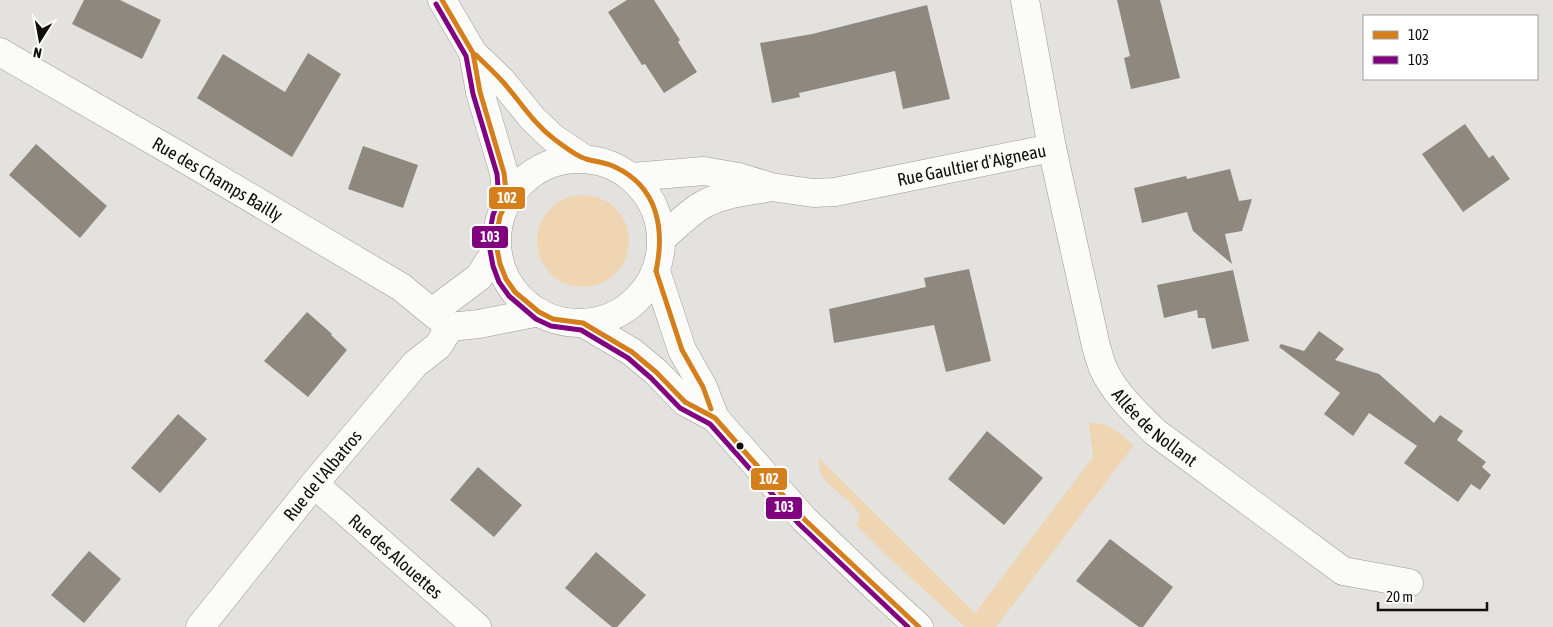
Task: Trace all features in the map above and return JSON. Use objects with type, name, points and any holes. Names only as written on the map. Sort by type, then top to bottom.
[{"type":"street","points":[[442,0],[474,53],[501,80],[533,119],[547,132],[583,158]]},
{"type":"street","name":"Rue Gaultier d'Aigneau","points":[[632,177],[704,171],[739,177],[771,187],[812,193],[835,192],[1052,148],[1025,0]]},
{"type":"street","name":"Rue des Champs Bailly","points":[[0,52],[392,282],[441,319]]},
{"type":"street","points":[[474,53],[480,92],[504,173],[507,201]]},
{"type":"street","name":"Allée de Nollant","points":[[1052,148],[1096,346],[1104,369],[1132,410],[1155,432],[1343,571],[1409,583]]},
{"type":"street","points":[[583,158],[617,167],[632,177],[644,189],[653,204],[660,221],[662,238],[661,255],[656,272],[644,292],[627,308],[606,319],[583,323],[553,319],[539,312],[514,292],[500,264],[497,232],[500,216],[507,201],[515,188],[526,177],[552,162],[583,158]]},
{"type":"street","name":"Rue Gaultier d'Aigneau","points":[[662,238],[700,207],[716,199],[771,187]]},
{"type":"street","points":[[441,319],[479,277],[497,248]]},
{"type":"street","points":[[656,272],[682,350],[703,387],[715,418],[804,519],[919,627]]},
{"type":"street","points":[[441,319],[479,324],[539,312]]},
{"type":"street","name":"Rue de l'Albatros","points":[[200,627],[314,484],[415,364],[438,346],[441,319]]},
{"type":"street","points":[[583,323],[632,352],[656,372],[685,402],[715,418]]},
{"type":"street","name":"Rue des Alouettes","points":[[314,484],[477,627]]},
{"type":"shaded area","points":[[583,195],[601,199],[615,209],[625,223],[629,241],[625,259],[615,273],[601,283],[583,287],[565,283],[551,273],[541,259],[537,241],[541,223],[551,209],[565,199]]},
{"type":"shaded area","points":[[1089,423],[1108,426],[1134,445],[996,627],[965,627],[890,559],[856,525],[859,514],[854,506],[827,483],[819,468],[819,458],[975,613],[1093,457]]},
{"type":"building","points":[[84,0],[120,0],[161,20],[142,59],[72,24]]},
{"type":"building","points":[[627,0],[654,0],[680,40],[678,42],[697,72],[664,93],[645,64],[642,65],[608,12]]},
{"type":"building","points":[[1117,0],[1160,0],[1180,78],[1131,89],[1124,58],[1130,56]]},
{"type":"building","points":[[927,5],[950,99],[903,109],[895,71],[799,93],[800,97],[772,103],[760,43],[812,34]]},
{"type":"building","points":[[308,53],[341,74],[292,157],[197,98],[223,54],[285,92]]},
{"type":"building","points":[[1465,124],[1489,158],[1493,155],[1510,179],[1463,212],[1422,154]]},
{"type":"building","points":[[36,144],[107,206],[80,238],[9,175]]},
{"type":"building","points":[[363,146],[418,165],[403,208],[348,189]]},
{"type":"building","points":[[1230,169],[1239,201],[1252,199],[1242,231],[1225,234],[1232,264],[1193,231],[1187,212],[1142,223],[1134,188],[1186,176],[1187,179]]},
{"type":"building","points":[[969,269],[991,361],[946,372],[934,325],[834,343],[829,309],[926,287],[924,278]]},
{"type":"building","points":[[1233,270],[1249,341],[1212,349],[1205,318],[1198,318],[1197,310],[1164,318],[1157,285]]},
{"type":"building","points":[[307,312],[347,350],[308,397],[264,361]]},
{"type":"building","points":[[1319,331],[1344,349],[1335,360],[1379,374],[1434,423],[1440,415],[1463,431],[1457,440],[1486,462],[1482,467],[1491,475],[1480,490],[1471,484],[1458,502],[1404,463],[1417,446],[1369,413],[1353,436],[1324,414],[1340,393],[1279,347],[1281,344],[1304,351]]},
{"type":"building","points":[[178,414],[207,439],[160,493],[131,468]]},
{"type":"building","points":[[987,431],[1043,478],[1004,525],[948,479]]},
{"type":"building","points":[[478,467],[522,505],[494,537],[450,500]]},
{"type":"building","points":[[1110,539],[1173,587],[1143,627],[1139,627],[1076,581]]},
{"type":"building","points":[[89,551],[121,579],[84,623],[51,595]]},
{"type":"building","points":[[596,552],[646,595],[617,627],[612,627],[565,588]]},
{"type":"transit line","name":"102","points":[[442,0],[473,53],[480,92],[504,173],[507,201],[500,216],[497,232],[497,249],[506,279],[515,292],[539,312],[553,319],[583,323],[632,352],[656,372],[685,402],[715,418],[804,519],[919,627]]},
{"type":"transit line","name":"103","points":[[436,4],[466,56],[473,94],[497,174],[499,200],[493,215],[490,231],[490,250],[499,282],[509,296],[536,319],[551,326],[581,330],[628,358],[651,378],[680,408],[710,424],[799,524],[908,627]]},
{"type":"transit line","name":"102","points":[[476,55],[554,139],[582,157],[615,167],[629,175],[641,186],[655,211],[658,225],[659,255],[656,271]]},
{"type":"transit line","name":"102","points":[[656,271],[682,350],[703,387],[711,409]]}]
